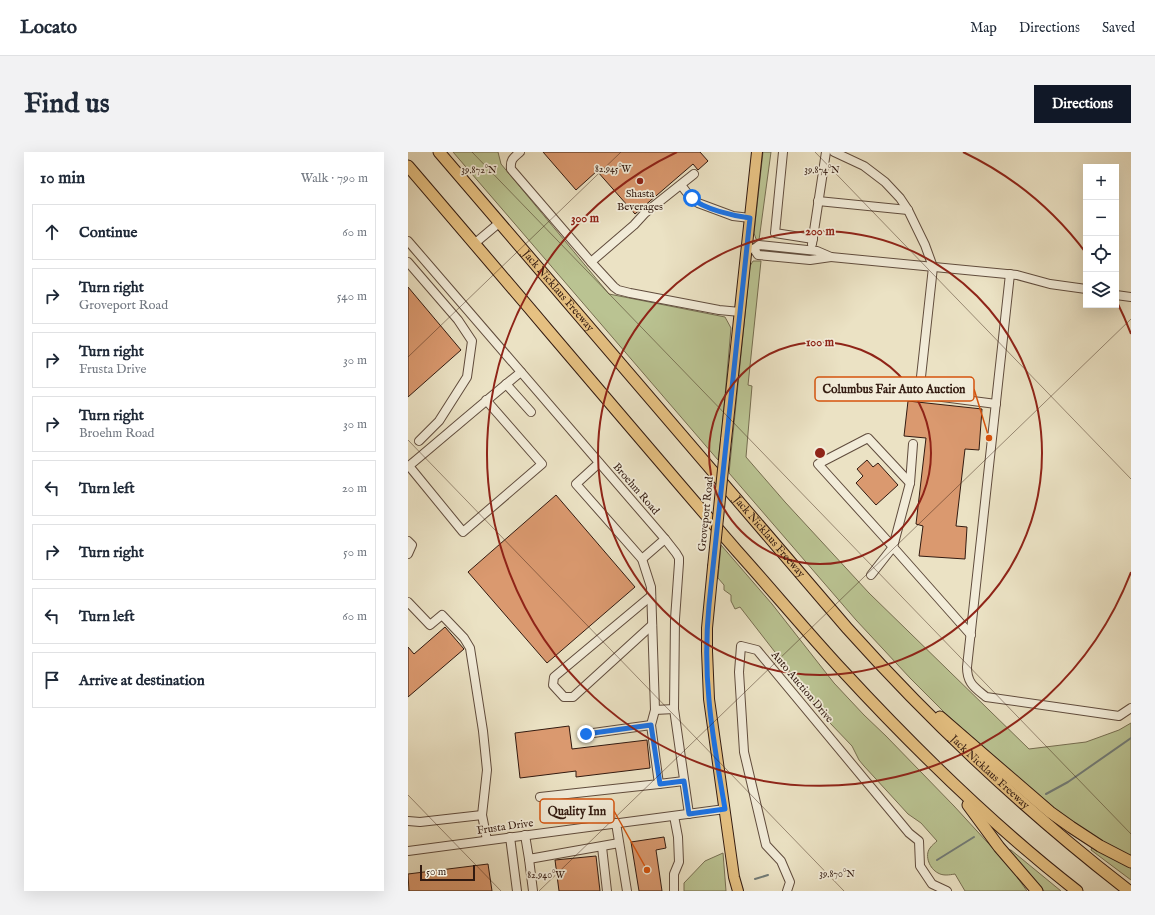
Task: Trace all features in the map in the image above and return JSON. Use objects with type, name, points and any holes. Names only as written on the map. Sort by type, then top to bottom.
[{"type":"highway","name":"Jack Nicklaus Freeway","points":[[439,152],[884,669],[947,734],[1008,790],[1072,846],[1129,891]]},
{"type":"highway","points":[[408,166],[840,669],[955,787],[1048,869],[1077,891]]},
{"type":"highway","points":[[884,669],[1050,812],[1100,846],[1131,862]]},
{"type":"highway","points":[[955,787],[999,847],[1037,891]]},
{"type":"main road","name":"Groveport Road","points":[[738,891],[734,877],[713,731],[706,651],[708,616],[740,312],[750,249],[750,218],[757,152]]},
{"type":"main road","name":"Groveport Road","points":[[733,891],[734,877]]},
{"type":"street","points":[[520,152],[514,157],[511,163],[511,168],[591,262],[618,290],[719,310],[740,312]]},
{"type":"street","points":[[783,152],[775,233],[813,239]]},
{"type":"street","points":[[811,250],[826,152]]},
{"type":"street","points":[[834,152],[864,166],[885,182],[900,198],[908,210],[925,245],[933,267],[920,386],[922,391],[927,395],[996,404]]},
{"type":"street","points":[[591,262],[634,225],[645,213],[694,174]]},
{"type":"street","points":[[681,185],[698,204],[733,216],[750,218]]},
{"type":"street","points":[[818,201],[908,210]]},
{"type":"street","points":[[474,244],[499,223]]},
{"type":"street","name":"Broehm Road","points":[[408,240],[679,558],[675,619],[674,709],[689,814]]},
{"type":"street","points":[[830,257],[817,251],[792,248],[759,245],[750,249],[758,255],[810,260],[830,257],[1010,274],[1050,284],[1083,289]]},
{"type":"street","points":[[792,248],[792,258]]},
{"type":"street","points":[[408,262],[458,320],[472,341],[467,377],[439,421],[419,441]]},
{"type":"street","points":[[1010,274],[967,676],[972,686],[986,697],[1119,716],[1131,708]]},
{"type":"street","points":[[1119,295],[1131,297]]},
{"type":"street","points":[[486,400],[542,464],[463,532],[409,466],[486,400],[520,372]]},
{"type":"street","points":[[506,384],[531,412]]},
{"type":"street","points":[[910,483],[868,438],[818,464],[894,547],[971,635]]},
{"type":"street","points":[[871,575],[894,547],[910,483],[912,444]]},
{"type":"street","points":[[599,463],[576,484],[642,559],[651,587],[655,710],[651,725],[660,784]]},
{"type":"street","points":[[642,559],[664,539]]},
{"type":"street","points":[[408,541],[412,545],[408,554]]},
{"type":"street","points":[[651,596],[554,677],[553,685],[564,697],[573,696],[652,625]]},
{"type":"street","points":[[408,602],[430,625],[442,615],[464,638],[470,648],[483,731],[487,770],[482,815],[487,840]]},
{"type":"street","name":"Auto Auction Drive","points":[[787,891],[790,882],[781,861],[766,845],[744,752],[739,672],[741,646],[757,650],[909,833],[919,841],[920,866],[932,884],[947,891]]},
{"type":"street","points":[[655,710],[674,709]]},
{"type":"street","points":[[586,734],[651,725]]},
{"type":"street","points":[[540,797],[684,781]]},
{"type":"street","name":"Frusta Drive","points":[[408,851],[725,809]]},
{"type":"street","points":[[408,821],[420,822],[482,815]]},
{"type":"street","points":[[674,816],[678,837],[679,862],[674,874],[674,891]]},
{"type":"street","points":[[616,823],[627,891]]},
{"type":"street","points":[[525,835],[533,891]]},
{"type":"street","points":[[510,837],[517,891]]},
{"type":"street","points":[[529,859],[619,843]]},
{"type":"street","points":[[602,847],[607,891]]},
{"type":"green space","points":[[453,152],[498,152],[501,164],[609,294],[725,317],[731,328],[718,460]]},
{"type":"green space","points":[[763,152],[771,152],[759,240],[756,239],[754,233]]},
{"type":"green space","points":[[753,261],[761,261],[748,385],[752,386],[746,457],[785,502],[869,593],[1029,749],[1086,742],[1119,730],[1131,723],[1131,857],[1102,842],[1071,822],[1018,778],[945,713],[856,620],[729,473],[750,266]]},
{"type":"green space","points":[[721,545],[772,604],[834,683],[954,806],[1010,867],[1027,891],[965,891],[955,874],[942,875],[933,869],[929,862],[928,851],[937,841],[921,823],[908,814],[864,766],[859,760],[852,746],[830,723],[740,607],[735,609],[731,601],[731,595],[724,590],[724,585],[718,578]]},
{"type":"green space","points":[[1092,847],[1131,867],[1131,880],[1091,850]]},
{"type":"green space","points":[[1009,850],[1011,850],[1061,891],[1044,891]]},
{"type":"green space","points":[[723,853],[726,891],[684,891],[684,883],[705,861]]},
{"type":"building","name":"Shasta Beverages","points":[[543,152],[700,152],[708,161],[698,170],[693,164],[635,214],[597,171],[576,190]]},
{"type":"building","points":[[408,287],[461,350],[408,397]]},
{"type":"building","points":[[908,401],[982,409],[979,450],[965,449],[956,526],[967,527],[965,559],[919,556],[923,526],[916,524],[926,438],[904,436]]},
{"type":"building","points":[[867,460],[873,467],[878,463],[898,485],[876,505],[856,483],[863,476],[857,469]]},
{"type":"building","points":[[556,495],[635,587],[547,663],[468,572]]},
{"type":"building","points":[[445,627],[464,649],[408,697],[408,647],[414,654]]},
{"type":"building","points":[[569,726],[572,749],[647,740],[650,768],[576,777],[576,771],[520,778],[515,733]]},
{"type":"building","points":[[664,837],[666,848],[656,850],[662,891],[639,891],[631,842]]},
{"type":"building","points":[[596,856],[600,891],[559,891],[555,860]]},
{"type":"building","points":[[488,864],[492,891],[409,891],[408,874]]},
{"type":"waterway","points":[[1046,794],[1068,782],[1131,738]]},
{"type":"waterway","points":[[937,860],[974,837]]},
{"type":"waterway","points":[[755,879],[768,875]]},
{"type":"place","name":"Shasta Beverages","points":[[640,181]]},
{"type":"place","name":"Columbus Fair Auto Auction","points":[[989,438]]},
{"type":"place","name":"Quality Inn","points":[[647,870]]},
{"type":"route","points":[[586,734],[651,725],[660,784],[684,781],[689,814],[725,809],[709,699],[706,651],[709,605],[750,218],[733,216],[698,204],[692,198]]}]
